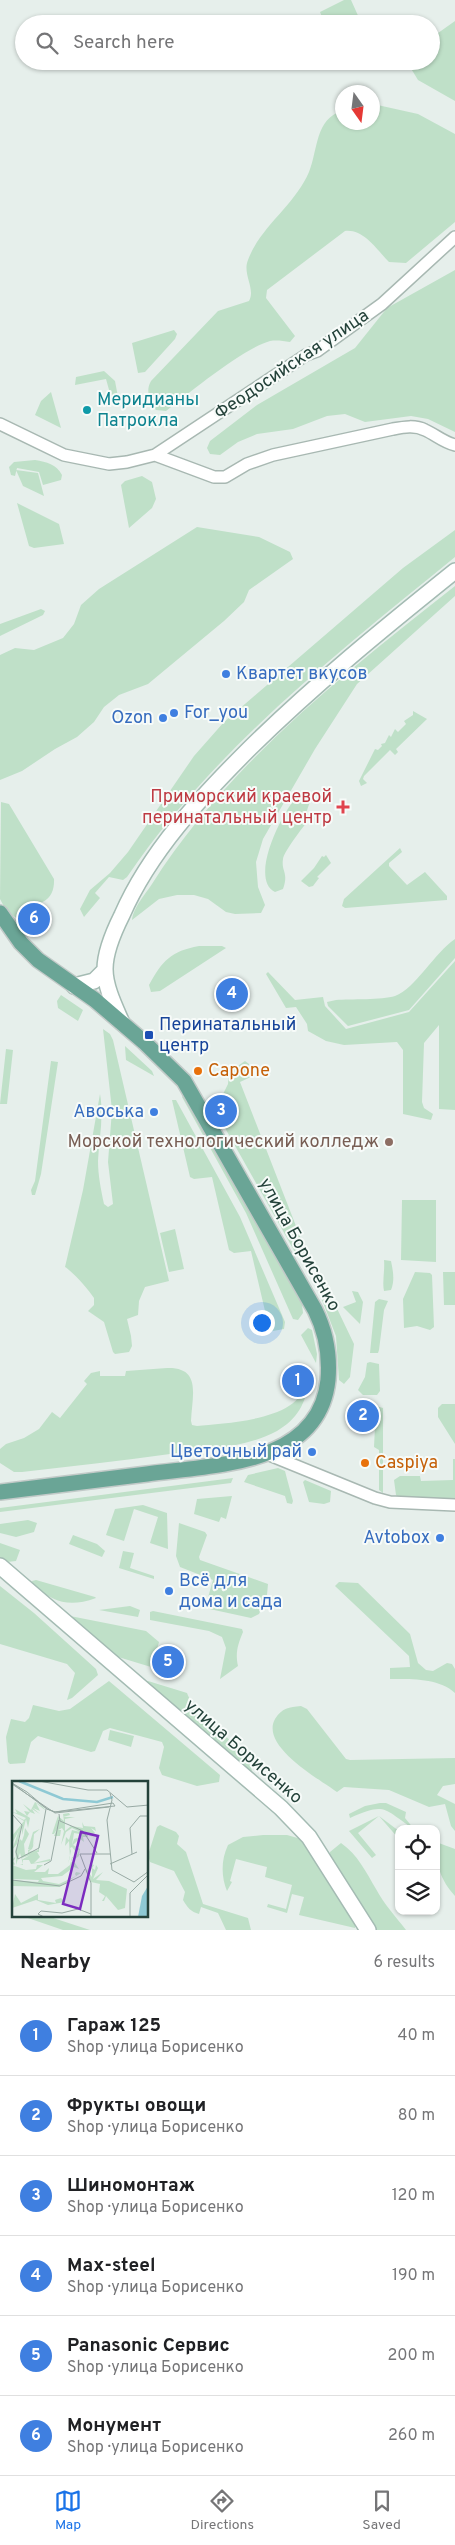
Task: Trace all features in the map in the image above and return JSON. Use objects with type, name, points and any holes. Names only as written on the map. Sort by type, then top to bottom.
[{"type":"main road","points":[[122,1023],[108,988],[105,970],[113,936],[130,896],[177,826],[227,771],[294,705],[455,571]]},
{"type":"main road","name":"улица Борисенко","points":[[0,913],[16,936],[38,960],[122,1023],[165,1061],[188,1086],[321,1321],[328,1354],[326,1398],[316,1419],[291,1443],[267,1454],[225,1464],[0,1492]]},
{"type":"main road","points":[[74,986],[94,981],[105,970]]},
{"type":"main road","name":"улица Борисенко","points":[[0,1566],[281,1808],[305,1831],[368,1930]]},
{"type":"street","name":"Феодосийская улица","points":[[0,424],[64,455],[88,462],[109,464],[155,455],[306,355],[317,351],[382,304],[455,237]]},
{"type":"street","points":[[155,455],[214,477],[226,477],[247,464],[273,455],[393,428],[410,426],[424,429],[455,445]]},
{"type":"street","points":[[267,1454],[374,1498],[390,1502],[455,1505]]},
{"type":"green space","points":[[344,0],[351,0],[358,15],[321,15],[320,12]]},
{"type":"green space","points":[[455,21],[455,101],[418,80],[412,70],[440,70],[440,32]]},
{"type":"green space","points":[[380,106],[418,114],[455,134],[455,222],[406,263],[389,262],[364,237],[352,231],[345,231],[267,290],[266,298],[295,336],[290,342],[270,341],[259,345],[217,372],[166,411],[156,410],[149,396],[148,389],[151,381],[218,311],[249,301],[251,292],[247,265],[253,248],[303,184],[309,172],[322,128],[335,114],[335,130],[380,130]]},
{"type":"green space","points":[[455,270],[455,432],[428,419],[411,416],[365,422],[345,414],[327,416],[293,429],[257,434],[238,442],[220,455],[210,454],[207,448],[210,441],[257,405],[355,348],[387,308]]},
{"type":"green space","points":[[174,330],[177,334],[175,339],[145,372],[138,373],[132,343]]},
{"type":"green space","points":[[104,371],[115,381],[118,397],[111,397],[106,379],[75,385],[76,377]]},
{"type":"green space","points":[[51,392],[61,428],[35,415],[41,401]]},
{"type":"green space","points":[[35,460],[54,466],[62,475],[61,480],[43,485],[39,472],[17,468],[15,476],[11,475],[9,467],[14,462]]},
{"type":"green space","points":[[16,470],[38,473],[44,496],[23,486]]},
{"type":"green space","points":[[142,476],[152,482],[156,499],[152,508],[129,528],[121,485],[125,481]]},
{"type":"green space","points":[[17,503],[59,524],[64,544],[34,548],[29,546]]},
{"type":"green space","points":[[197,527],[259,537],[290,552],[293,559],[249,590],[244,602],[224,621],[148,684],[119,695],[104,707],[94,722],[77,737],[22,771],[0,780],[0,655],[15,648],[34,650],[63,638],[74,624],[81,605],[99,589]]},
{"type":"green space","points":[[455,530],[455,557],[279,705],[198,787],[161,830],[127,877],[123,880],[109,877],[95,893],[100,898],[84,917],[80,909],[90,890],[110,873],[128,852],[194,756],[224,722],[403,568]]},
{"type":"green space","points":[[455,586],[455,596],[357,684],[315,749],[263,839],[256,862],[258,887],[265,905],[261,913],[235,914],[226,912],[208,899],[194,895],[177,895],[159,899],[132,920],[140,901],[182,840],[252,760],[331,687]]},
{"type":"green space","points":[[41,609],[45,611],[43,615],[0,636],[0,624]]},
{"type":"green space","points":[[413,711],[427,719],[396,749],[398,752],[395,755],[390,750],[364,776],[363,779],[367,783],[361,786],[359,781],[375,749],[378,750],[382,746],[381,744],[385,743],[389,735],[391,737],[395,729],[398,732],[406,724],[404,721],[413,715]]},
{"type":"green space","points":[[303,790],[308,791],[311,796],[307,811],[310,818],[284,855],[285,883],[283,889],[275,892],[267,884],[265,872],[267,857],[279,824]]},
{"type":"green space","points":[[1,802],[9,804],[54,879],[54,886],[49,897],[36,905],[24,907],[20,920],[7,912],[0,899]]},
{"type":"green space","points":[[400,848],[402,852],[389,863],[389,866],[407,885],[425,872],[447,896],[447,900],[345,908],[342,906],[344,899]]},
{"type":"green space","points":[[326,855],[331,863],[317,877],[319,878],[313,886],[309,887],[301,881],[314,868],[322,856]]},
{"type":"green space","points":[[455,939],[455,958],[409,1010],[348,1026],[328,1006],[327,1002],[336,1000],[395,996],[410,986],[440,952]]},
{"type":"green space","points":[[199,946],[222,946],[226,948],[160,991],[151,992],[149,985],[158,969],[168,958],[181,951]]},
{"type":"green space","points":[[455,961],[455,1110],[439,1109],[439,1025],[424,1043],[422,1102],[424,1108],[433,1114],[431,1120],[403,1114],[403,1050],[397,1042],[344,1045],[326,1041],[308,1031],[307,1024],[296,1007],[286,1008],[266,974],[268,972],[295,1000],[323,997],[325,1006],[346,1029],[409,1012]]},
{"type":"green space","points":[[61,995],[83,1010],[78,1021],[58,1008],[57,1001]]},
{"type":"green space","points":[[103,1029],[110,1034],[113,1040],[169,1281],[145,1287],[139,1301],[138,1315],[127,1319],[132,1346],[129,1352],[115,1354],[104,1322],[88,1311],[94,1305],[94,1298],[72,1272],[65,1267],[83,1190],[100,1094],[102,1111],[98,1161],[99,1177],[104,1204],[108,1207],[113,1204],[108,1162],[112,1110]]},
{"type":"green space","points":[[125,1046],[152,1071],[154,1076],[126,1060]]},
{"type":"green space","points":[[6,1049],[13,1050],[7,1104],[0,1104]]},
{"type":"green space","points":[[51,1061],[58,1062],[41,1174],[35,1195],[32,1195],[31,1190],[35,1181]]},
{"type":"green space","points":[[245,1061],[249,1064],[253,1076],[240,1082],[308,1257],[304,1259],[296,1254],[225,1128],[225,1124],[233,1117],[222,1096],[228,1084],[229,1072]]},
{"type":"green space","points":[[183,1096],[302,1304],[303,1313],[298,1320],[293,1319],[246,1213]]},
{"type":"green space","points":[[172,1100],[176,1100],[240,1217],[285,1322],[284,1329],[273,1331],[269,1328],[251,1251],[234,1253],[229,1250],[212,1177],[194,1179],[190,1177]]},
{"type":"green space","points":[[402,1200],[436,1200],[436,1262],[401,1260]]},
{"type":"green space","points":[[175,1229],[184,1269],[169,1272],[160,1233]]},
{"type":"green space","points":[[384,1260],[391,1261],[393,1279],[391,1290],[384,1291],[383,1284]]},
{"type":"green space","points":[[415,1272],[430,1273],[432,1275],[434,1327],[430,1330],[417,1326],[404,1328],[403,1299]]},
{"type":"green space","points":[[443,1272],[455,1272],[455,1305],[444,1305]]},
{"type":"green space","points":[[352,1291],[358,1292],[363,1302],[360,1324],[343,1307],[356,1302]]},
{"type":"green space","points":[[331,1296],[354,1344],[350,1377],[344,1384],[339,1380],[336,1336],[322,1300]]},
{"type":"green space","points":[[379,1299],[388,1301],[384,1310],[378,1353],[370,1353],[375,1302]]},
{"type":"green space","points":[[308,1328],[312,1330],[317,1354],[316,1363],[301,1335]]},
{"type":"green space","points":[[367,1363],[379,1364],[380,1391],[377,1395],[363,1395],[358,1390],[365,1377]]},
{"type":"green space","points":[[167,1368],[186,1372],[190,1378],[193,1393],[191,1421],[192,1425],[197,1426],[245,1421],[280,1411],[293,1403],[302,1393],[304,1379],[308,1381],[303,1404],[290,1422],[265,1437],[238,1445],[22,1472],[14,1472],[0,1463],[0,1449],[6,1444],[24,1438],[39,1429],[52,1412],[60,1418],[87,1384],[84,1381],[91,1373],[100,1371],[100,1376],[125,1376],[126,1371]]},
{"type":"green space","points":[[442,1404],[455,1404],[455,1444],[438,1417],[438,1408]]},
{"type":"green space","points":[[376,1406],[383,1408],[383,1493],[379,1490],[379,1450],[374,1447]]},
{"type":"green space","points":[[453,1459],[455,1459],[455,1500],[398,1497],[396,1495],[394,1480],[400,1476],[420,1476],[421,1481],[453,1480]]},
{"type":"green space","points":[[278,1468],[285,1471],[293,1501],[292,1504],[287,1503],[285,1496],[244,1482],[248,1475]]},
{"type":"green space","points":[[233,1478],[231,1483],[0,1512],[0,1508]]},
{"type":"green space","points":[[305,1480],[331,1491],[330,1502],[324,1504],[309,1502],[303,1482]]},
{"type":"green space","points":[[232,1496],[226,1519],[221,1517],[219,1522],[194,1514],[197,1499]]},
{"type":"green space","points":[[143,1505],[167,1513],[168,1549],[150,1543],[158,1517],[134,1509],[124,1541],[106,1535],[115,1509]]},
{"type":"green space","points":[[28,1520],[37,1523],[34,1532],[16,1537],[0,1533],[0,1524]]},
{"type":"green space","points":[[179,1523],[205,1532],[207,1535],[199,1557],[200,1560],[268,1584],[267,1595],[259,1614],[251,1618],[205,1608],[213,1580],[180,1567],[176,1556]]},
{"type":"green space","points":[[73,1535],[97,1544],[105,1551],[102,1557],[69,1544]]},
{"type":"green space","points":[[0,1543],[20,1550],[16,1561],[7,1562],[0,1557]]},
{"type":"green space","points":[[123,1551],[134,1553],[130,1568],[154,1576],[154,1579],[119,1568]]},
{"type":"green space","points":[[36,1580],[96,1598],[77,1603],[62,1602],[48,1596],[33,1585],[32,1581]]},
{"type":"green space","points":[[339,1582],[358,1583],[410,1634],[418,1663],[426,1670],[433,1671],[447,1663],[452,1664],[455,1669],[455,1693],[441,1684],[433,1682],[416,1679],[390,1679],[390,1668],[410,1667],[409,1656],[335,1586]]},
{"type":"green space","points":[[0,1586],[34,1613],[96,1669],[98,1675],[72,1698],[67,1700],[75,1673],[67,1664],[0,1644]]},
{"type":"green space","points":[[130,1606],[140,1610],[138,1617],[99,1610]]},
{"type":"green space","points":[[153,1611],[242,1629],[243,1632],[237,1653],[238,1666],[220,1679],[226,1648],[222,1637],[209,1631],[150,1620],[150,1612]]},
{"type":"green space","points":[[70,1616],[146,1631],[159,1642],[153,1665],[151,1667],[115,1656],[71,1619]]},
{"type":"green space","points":[[109,1681],[220,1775],[219,1782],[197,1786],[162,1775],[159,1768],[164,1747],[162,1742],[110,1728],[103,1731],[95,1751],[91,1752],[38,1736],[31,1742],[25,1763],[10,1764],[8,1762],[6,1737],[11,1719],[25,1722],[29,1718],[33,1705],[59,1711],[70,1709]]},
{"type":"green space","points":[[146,1682],[187,1693],[192,1703],[201,1713],[244,1755],[250,1765],[252,1774]]},
{"type":"green space","points":[[301,1706],[307,1709],[346,1759],[455,1758],[455,1784],[443,1786],[437,1795],[455,1804],[455,1831],[451,1826],[445,1804],[429,1807],[389,1790],[344,1787],[337,1792],[294,1761],[283,1751],[276,1740],[273,1729],[275,1719],[280,1712]]},
{"type":"green space","points":[[110,1730],[134,1736],[131,1747],[108,1740]]},
{"type":"green space","points":[[386,1803],[406,1812],[405,1818],[411,1825],[385,1810],[379,1809],[350,1818],[349,1814],[365,1806]]},
{"type":"green space","points":[[379,1816],[395,1828],[395,1834]]},
{"type":"green space","points":[[379,1816],[358,1833],[376,1855],[372,1858],[349,1831]]},
{"type":"green space","points":[[160,1825],[176,1832],[179,1836],[177,1844],[186,1852],[203,1904],[248,1918],[251,1930],[226,1930],[218,1913],[201,1907],[199,1914],[188,1907],[183,1900],[185,1892],[174,1871],[150,1862],[149,1852],[157,1827]]},
{"type":"green space","points":[[287,1835],[301,1839],[355,1924],[355,1928],[299,1915],[304,1897],[292,1894],[287,1913],[267,1907],[268,1904],[286,1909],[292,1885],[265,1877],[267,1867],[236,1859],[230,1881],[232,1882],[227,1891],[223,1868],[224,1856],[228,1845],[243,1837]]},
{"type":"green space","points":[[341,1843],[357,1858],[383,1900],[406,1930],[377,1930],[330,1855],[330,1852]]},
{"type":"green space","points":[[440,1843],[455,1849],[455,1896],[442,1878],[440,1871]]},
{"type":"green space","points":[[28,1918],[53,1918],[90,1930],[63,1930]]},
{"type":"place","name":"Меридианы Патрокла","points":[[87,410]]},
{"type":"place","name":"Квартет вкусов","points":[[226,674]]},
{"type":"place","name":"For_you","points":[[174,713]]},
{"type":"place","name":"Ozon","points":[[163,718]]},
{"type":"place","name":"Приморский краевой перинатальный центр","points":[[343,807]]},
{"type":"place","name":"Монумент","points":[[34,919]]},
{"type":"place","name":"Max-steel","points":[[232,994]]},
{"type":"place","name":"Перинатальный центр","points":[[149,1035]]},
{"type":"place","name":"Capone","points":[[198,1071]]},
{"type":"place","name":"Шиномонтаж","points":[[221,1111]]},
{"type":"place","name":"Авоська","points":[[154,1112]]},
{"type":"place","name":"Морской технологический колледж","points":[[389,1142]]},
{"type":"place","name":"Гараж 125","points":[[298,1381]]},
{"type":"place","name":"Фрукты овощи","points":[[363,1416]]},
{"type":"place","name":"Цветочный рай","points":[[312,1452]]},
{"type":"place","name":"Caspiya","points":[[365,1463]]},
{"type":"place","name":"Avtobox","points":[[440,1538]]},
{"type":"place","name":"Всё для дома и сада","points":[[169,1591]]},
{"type":"place","name":"Panasonic Сервис","points":[[168,1662]]}]
